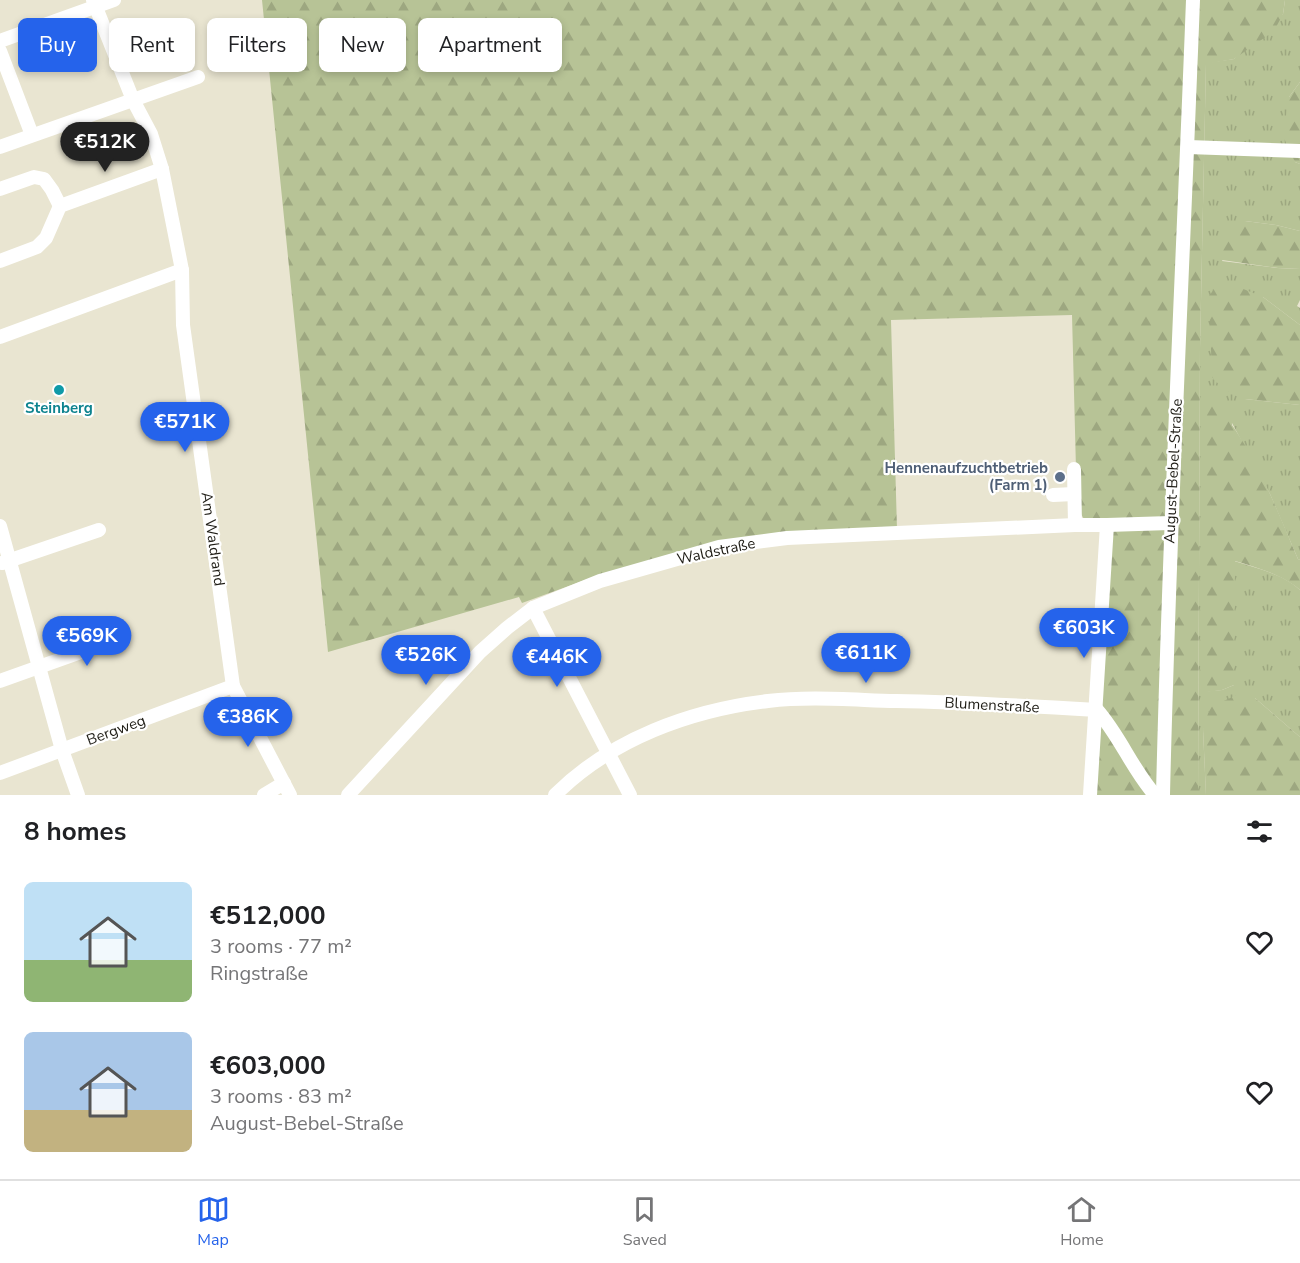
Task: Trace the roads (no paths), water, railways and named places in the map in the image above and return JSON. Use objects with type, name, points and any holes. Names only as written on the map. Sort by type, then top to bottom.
[{"type":"street","points":[[0,41],[95,3],[114,0]]},
{"type":"street","name":"August-Bebel-Straße","points":[[1162,795],[1170,522],[1193,0]]},
{"type":"street","name":"Am Waldrand","points":[[95,3],[133,100],[151,134],[162,169],[182,270],[183,326],[233,686],[287,789]]},
{"type":"street","points":[[0,51],[32,135]]},
{"type":"street","points":[[0,147],[198,77]]},
{"type":"street","points":[[1188,147],[1300,151]]},
{"type":"street","points":[[0,261],[37,247],[46,238],[60,206],[162,169]]},
{"type":"street","points":[[0,189],[34,177],[44,179],[60,206]]},
{"type":"street","points":[[0,337],[182,270]]},
{"type":"street","points":[[1074,469],[1075,525]]},
{"type":"street","points":[[1053,495],[1074,494]]},
{"type":"street","name":"Waldstraße","points":[[348,795],[480,652],[533,608],[600,581],[718,547],[788,538],[1170,522]]},
{"type":"street","points":[[1090,795],[1107,525]]},
{"type":"street","points":[[0,526],[4,562],[40,667],[62,750],[78,795]]},
{"type":"street","points":[[4,562],[99,530]]},
{"type":"street","points":[[533,608],[630,795]]},
{"type":"street","points":[[0,681],[123,637]]},
{"type":"street","name":"Bergweg","points":[[0,773],[233,686]]},
{"type":"street","name":"Blumenstraße","points":[[555,795],[609,753],[642,735],[715,710],[770,701],[807,699],[930,702],[1097,710]]},
{"type":"street","points":[[1097,710],[1108,722],[1144,783],[1155,795]]},
{"type":"street","points":[[264,795],[287,789]]},
{"type":"place","name":"Steinberg","points":[[59,390]]},
{"type":"place","name":"Hennenaufzuchtbetrieb (Farm 1)","points":[[1060,477]]}]
